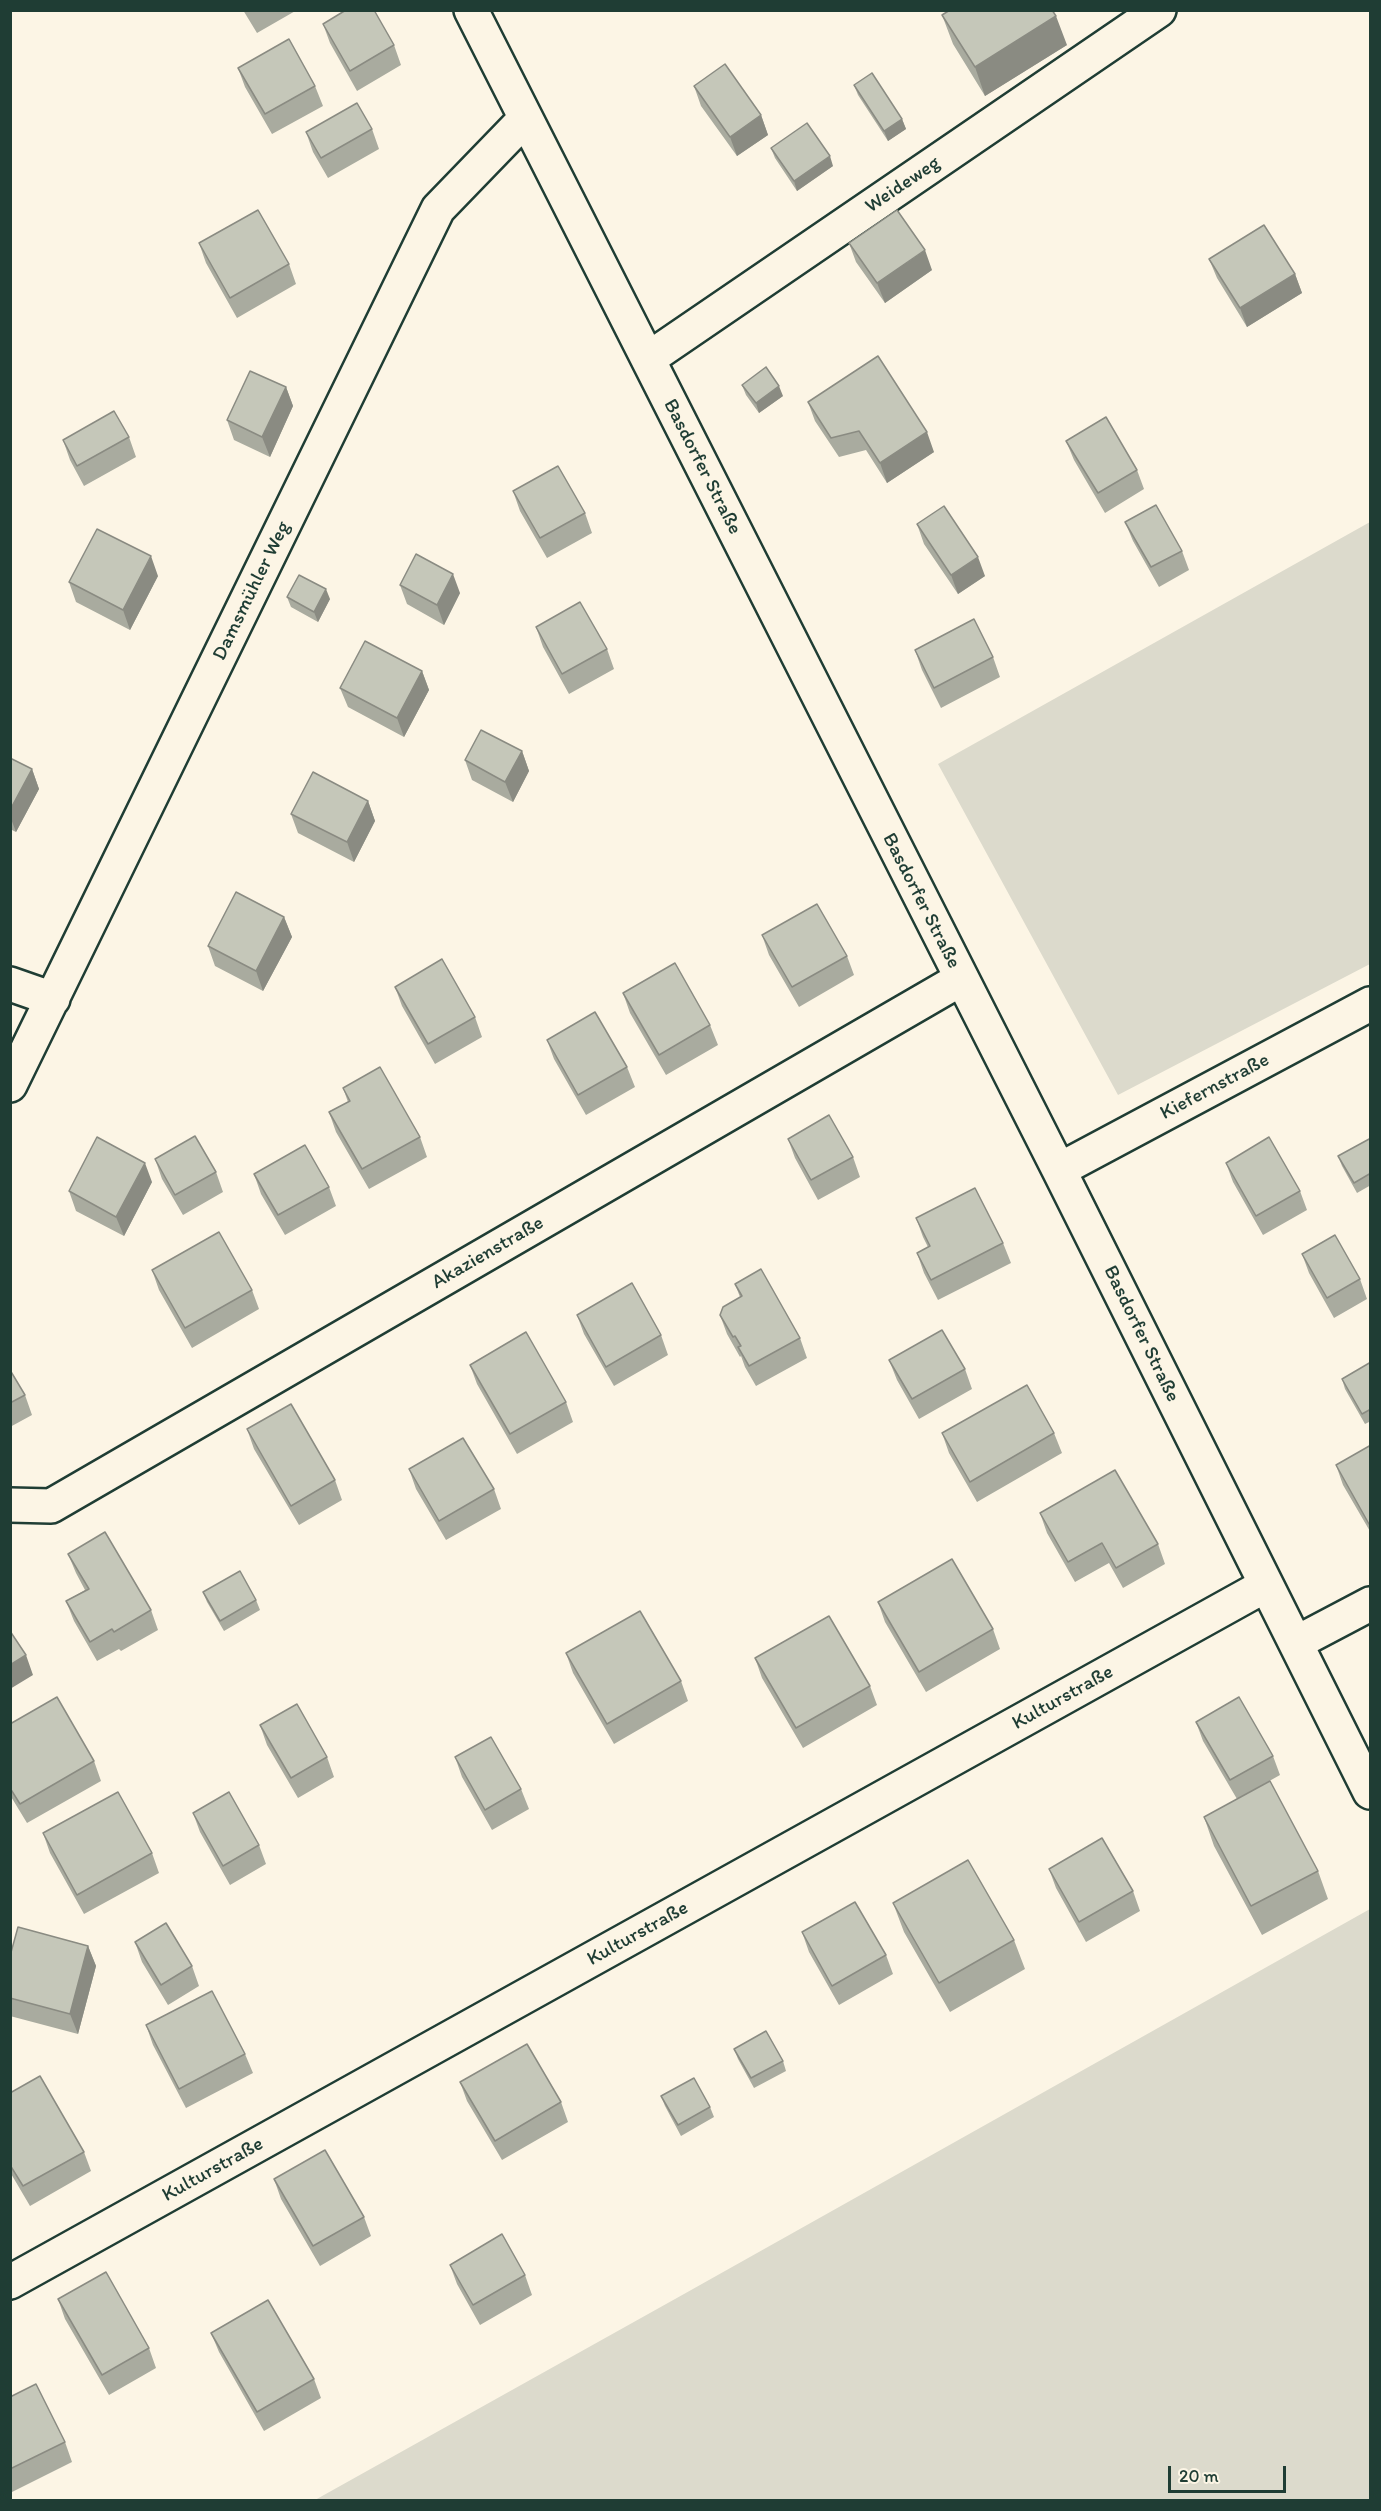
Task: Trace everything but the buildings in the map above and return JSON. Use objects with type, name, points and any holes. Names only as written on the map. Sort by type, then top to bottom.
[{"type":"street","name":"Basdorfer Straße","points":[[471,10],[1059,1170],[1371,1792]]},
{"type":"street","name":"Weideweg","points":[[648,358],[1159,10]]},
{"type":"street","name":"Damsmühler Weg","points":[[10,1085],[438,209],[525,119]]},
{"type":"street","name":"Akazienstraße","points":[[10,1505],[51,1506],[961,979]]},
{"type":"street","points":[[10,984],[53,999]]},
{"type":"street","name":"Kiefernstraße","points":[[1059,1170],[1371,1004]]},
{"type":"street","name":"Kulturstraße","points":[[10,2282],[1266,1585]]},
{"type":"street","points":[[1296,1643],[1371,1604]]},
{"type":"shaded area","points":[[1370,522],[1370,964],[1118,1095],[938,764]]},
{"type":"shaded area","points":[[1370,1909],[1370,2500],[315,2500],[684,2294]]}]
